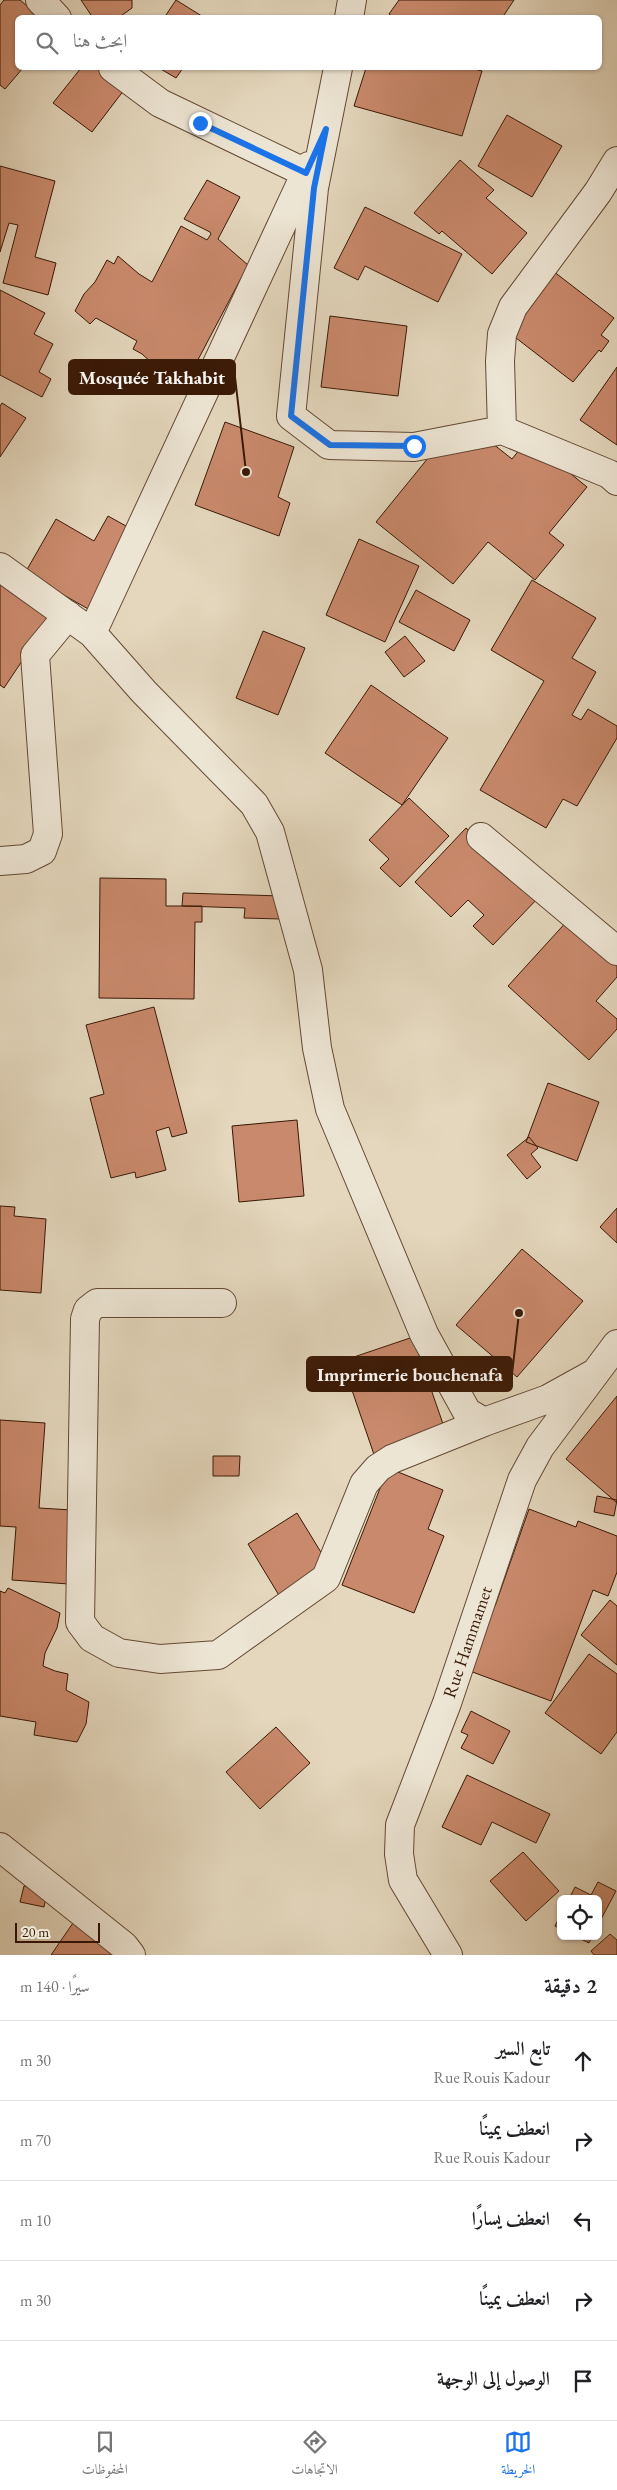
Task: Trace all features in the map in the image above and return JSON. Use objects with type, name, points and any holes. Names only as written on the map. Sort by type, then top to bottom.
[{"type":"street","points":[[40,0],[54,15]]},
{"type":"street","points":[[350,15],[352,0]]},
{"type":"street","points":[[116,70],[160,103],[306,173]]},
{"type":"street","points":[[338,70],[314,188],[291,416],[330,445],[414,446],[502,430],[608,474],[617,481]]},
{"type":"street","points":[[92,633],[326,129]]},
{"type":"street","points":[[502,430],[500,361],[502,334],[514,308],[598,192],[617,161]]},
{"type":"street","points":[[0,567],[92,633],[144,692],[254,804],[270,832],[308,970],[317,1048],[330,1109],[424,1334],[467,1412],[484,1422]]},
{"type":"street","points":[[0,861],[26,859],[42,851],[48,834],[35,655],[68,615]]},
{"type":"street","points":[[481,837],[617,951]]},
{"type":"street","points":[[222,1303],[97,1303],[88,1310],[85,1319],[80,1622],[92,1638],[120,1653],[160,1659],[218,1655],[326,1578],[364,1484],[378,1468],[392,1459],[484,1422],[548,1399],[595,1373]]},
{"type":"street","name":"Rue Hammamet","points":[[448,1955],[403,1880],[399,1854],[400,1825],[447,1702],[522,1480],[540,1446],[617,1344]]},
{"type":"street","points":[[0,1847],[124,1946],[131,1955]]},
{"type":"building","points":[[4,0],[20,0],[38,15],[15,15],[15,70],[21,70],[5,89],[0,85],[0,5]]},
{"type":"building","points":[[81,0],[132,0],[132,8],[122,15],[91,15]]},
{"type":"building","points":[[176,0],[200,15],[166,15]]},
{"type":"building","points":[[399,0],[514,0],[504,15],[389,14]]},
{"type":"building","points":[[79,70],[133,70],[137,73],[92,132],[53,103]]},
{"type":"building","points":[[162,70],[182,70],[176,78]]},
{"type":"building","points":[[365,70],[482,71],[462,136],[354,106]]},
{"type":"building","points":[[507,115],[562,146],[532,197],[478,166]]},
{"type":"building","points":[[460,160],[494,190],[486,198],[527,233],[492,274],[442,231],[439,234],[414,213]]},
{"type":"building","points":[[0,166],[55,181],[35,257],[56,263],[48,295],[3,283],[18,225],[9,223],[0,252]]},
{"type":"building","points":[[207,180],[240,197],[218,239],[248,265],[182,390],[142,354],[133,349],[137,341],[96,318],[90,324],[75,311],[84,294],[95,282],[107,260],[114,264],[118,256],[139,274],[152,282],[181,226],[207,240],[211,234],[210,232],[184,219]]},
{"type":"building","points":[[365,207],[462,254],[438,302],[365,266],[358,280],[334,268]]},
{"type":"building","points":[[553,271],[614,318],[601,335],[609,341],[601,352],[599,350],[573,382],[507,331]]},
{"type":"building","points":[[0,290],[45,313],[34,334],[53,344],[39,372],[51,379],[42,397],[0,375]]},
{"type":"building","points":[[330,316],[407,326],[398,396],[321,387]]},
{"type":"building","points":[[617,367],[617,445],[580,420]]},
{"type":"building","points":[[2,403],[26,418],[0,457],[0,406]]},
{"type":"building","points":[[225,422],[294,447],[278,497],[290,503],[279,536],[195,505]]},
{"type":"building","points":[[473,428],[512,459],[528,439],[587,487],[549,533],[564,545],[535,580],[488,542],[453,584],[376,522],[446,436]]},
{"type":"building","points":[[108,516],[135,531],[90,610],[25,573],[56,519],[94,541]]},
{"type":"building","points":[[359,539],[419,566],[385,642],[326,615]]},
{"type":"building","points":[[0,578],[54,613],[4,688],[0,685]]},
{"type":"building","points":[[532,580],[596,618],[572,658],[596,672],[572,715],[581,720],[588,709],[617,726],[617,738],[577,806],[563,799],[546,828],[480,790],[544,681],[491,650]]},
{"type":"building","points":[[416,590],[470,620],[454,651],[399,622]]},
{"type":"building","points":[[263,631],[305,648],[278,715],[236,698]]},
{"type":"building","points":[[405,636],[425,661],[404,677],[385,652]]},
{"type":"building","points":[[371,685],[448,738],[402,805],[325,753]]},
{"type":"building","points":[[409,798],[449,836],[400,887],[380,868],[389,859],[369,840]]},
{"type":"building","points":[[466,828],[539,897],[493,945],[473,926],[484,915],[468,900],[451,917],[415,882]]},
{"type":"building","points":[[100,878],[166,879],[166,906],[202,906],[202,922],[195,922],[194,999],[99,998]]},
{"type":"building","points":[[183,893],[282,896],[281,919],[244,918],[245,908],[182,906]]},
{"type":"building","points":[[569,919],[617,962],[617,977],[596,1001],[617,1019],[617,1029],[589,1060],[508,986]]},
{"type":"building","points":[[154,1007],[187,1133],[172,1137],[169,1127],[156,1131],[166,1170],[136,1178],[135,1172],[111,1178],[90,1098],[104,1094],[86,1025]]},
{"type":"building","points":[[548,1083],[599,1102],[577,1161],[526,1142]]},
{"type":"building","points":[[297,1120],[304,1196],[239,1202],[232,1126]]},
{"type":"building","points":[[529,1137],[538,1148],[531,1154],[541,1167],[527,1179],[507,1155]]},
{"type":"building","points":[[0,1206],[15,1207],[14,1216],[46,1219],[41,1293],[0,1290]]},
{"type":"building","points":[[617,1208],[617,1243],[600,1227]]},
{"type":"building","points":[[522,1249],[583,1301],[517,1377],[456,1325]]},
{"type":"building","points":[[413,1337],[452,1450],[381,1475],[342,1361]]},
{"type":"building","points":[[617,1396],[617,1501],[616,1502],[566,1459]]},
{"type":"building","points":[[0,1420],[45,1423],[39,1508],[88,1511],[83,1585],[12,1580],[16,1527],[0,1526]]},
{"type":"building","points":[[213,1456],[240,1456],[239,1476],[213,1476]]},
{"type":"building","points":[[388,1468],[443,1490],[428,1529],[444,1536],[414,1613],[342,1585]]},
{"type":"building","points":[[597,1496],[617,1500],[614,1516],[594,1512]]},
{"type":"building","points":[[529,1509],[576,1527],[578,1521],[617,1536],[617,1572],[608,1596],[593,1590],[551,1701],[467,1670],[491,1605],[495,1606]]},
{"type":"building","points":[[297,1513],[330,1567],[280,1597],[248,1544]]},
{"type":"building","points":[[8,1588],[60,1613],[57,1628],[45,1653],[43,1666],[68,1674],[66,1690],[89,1702],[86,1724],[77,1742],[34,1735],[36,1722],[0,1716],[0,1591],[5,1593]]},
{"type":"building","points":[[610,1600],[617,1606],[617,1665],[581,1635]]},
{"type":"building","points":[[589,1654],[617,1674],[617,1732],[601,1754],[545,1713]]},
{"type":"building","points":[[471,1711],[510,1731],[493,1764],[461,1748],[468,1735],[461,1732]]},
{"type":"building","points":[[276,1727],[310,1763],[260,1809],[226,1772]]},
{"type":"building","points":[[467,1775],[550,1814],[536,1843],[492,1822],[481,1845],[442,1827]]},
{"type":"building","points":[[523,1852],[559,1891],[526,1921],[490,1881]]},
{"type":"building","points":[[598,1882],[616,1891],[602,1917],[602,1895],[591,1895]]},
{"type":"building","points":[[24,1886],[47,1892],[44,1907],[20,1902]]},
{"type":"building","points":[[575,1887],[591,1895],[571,1895]]},
{"type":"building","points":[[75,1920],[126,1955],[51,1955]]},
{"type":"building","points":[[610,1934],[617,1940],[617,1955],[594,1955],[591,1951]]},
{"type":"place","name":"Mosquée Takhabit","points":[[246,472]]},
{"type":"place","name":"Imprimerie bouchenafa","points":[[519,1313]]},
{"type":"route","points":[[200,123],[306,173],[326,129],[314,188],[291,416],[330,445],[414,446]]}]
